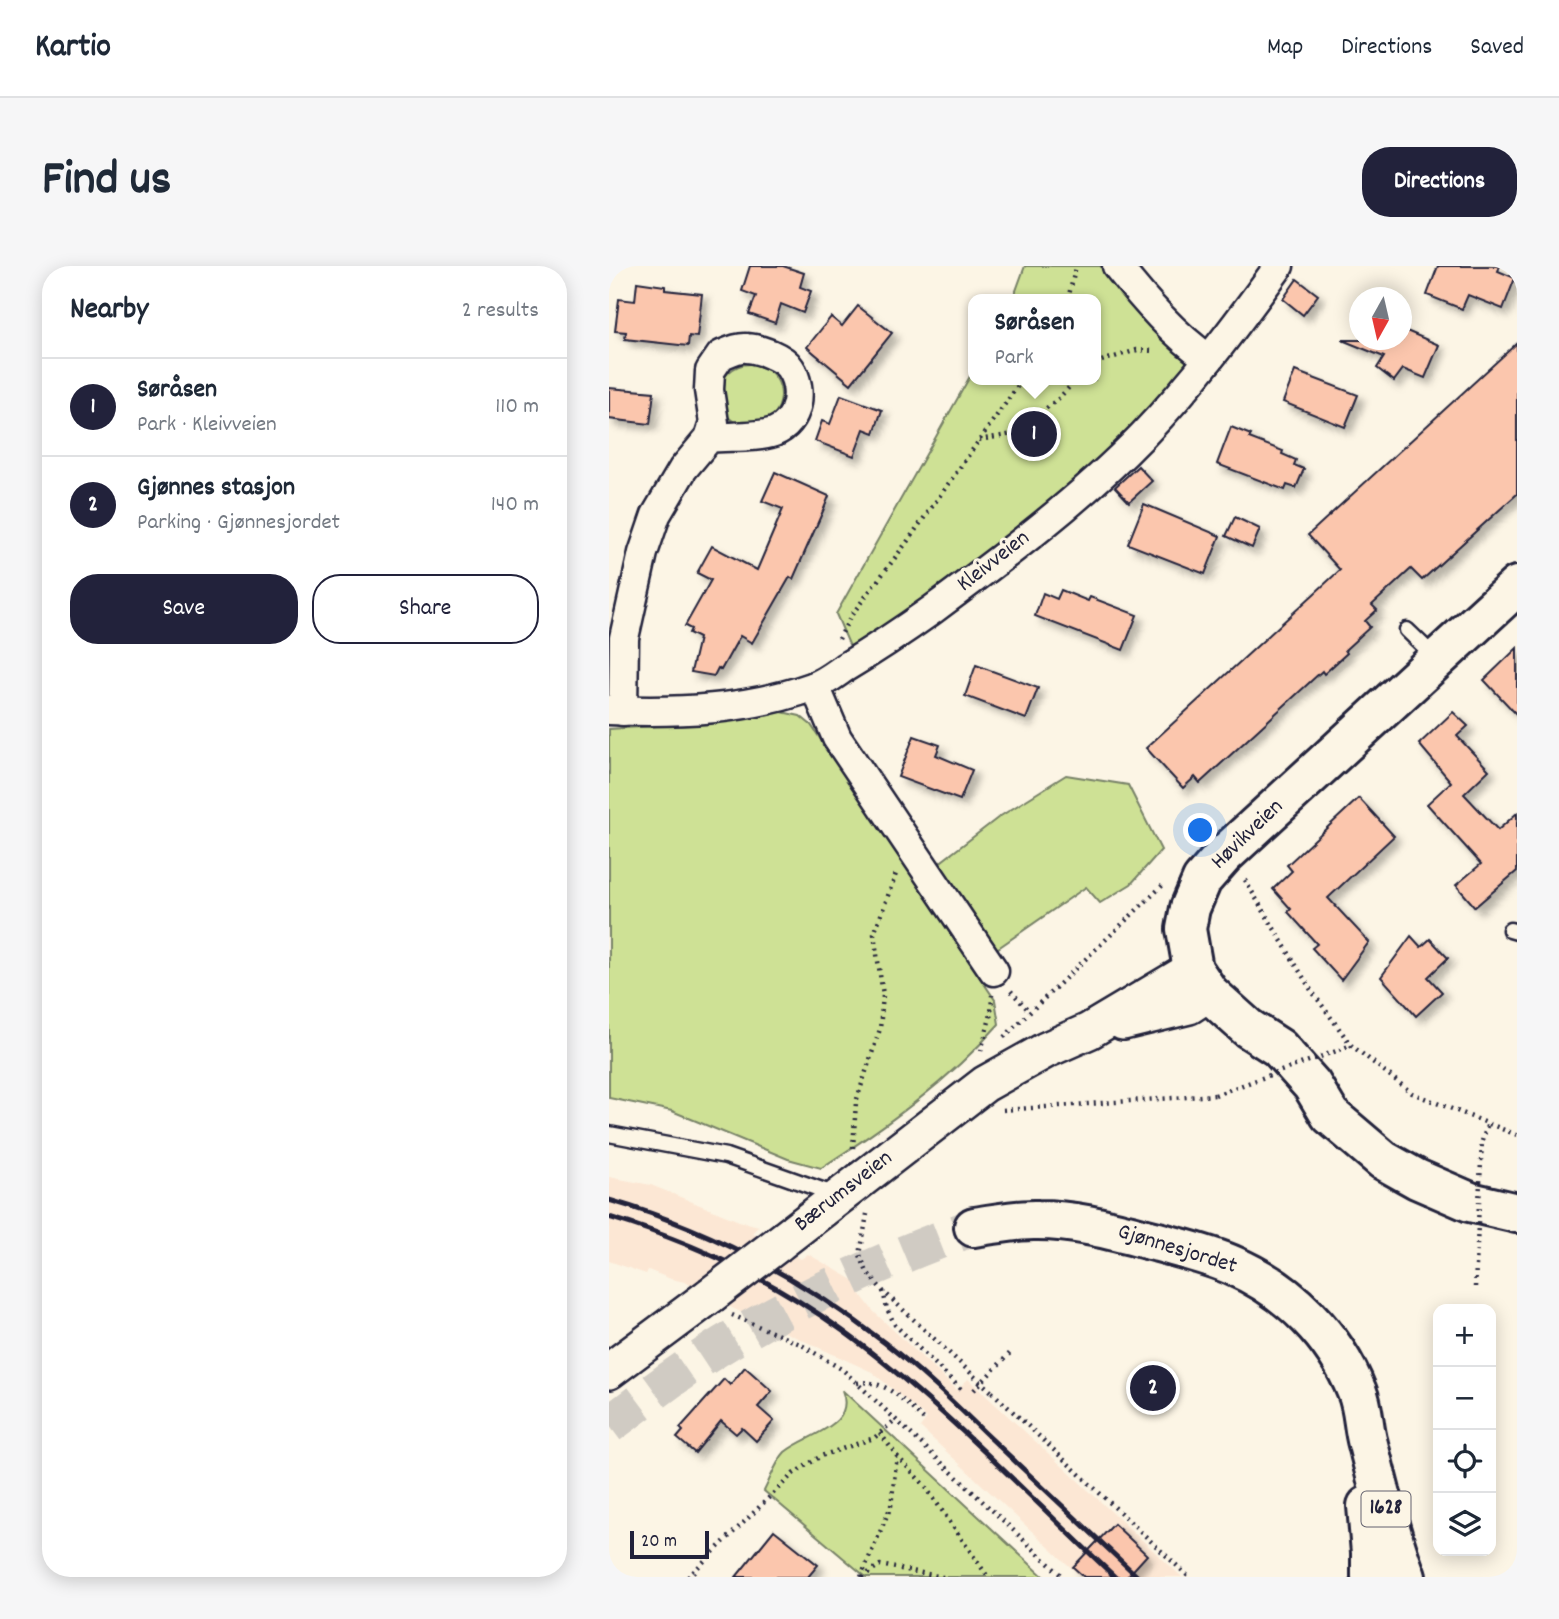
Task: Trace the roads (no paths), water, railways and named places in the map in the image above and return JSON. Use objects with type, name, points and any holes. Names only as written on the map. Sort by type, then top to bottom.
[{"type":"main road","name":"Høvikveien","points":[[1201,981],[1186,929],[1190,908],[1202,880],[1224,856],[1517,586]]},
{"type":"main road","points":[[1201,981],[1240,1021],[1279,1048],[1312,1085],[1330,1115],[1383,1160],[1459,1198],[1517,1213]]},
{"type":"main road","name":"Gjønnesjordet","points":[[974,1227],[1024,1220],[1072,1222],[1106,1228],[1233,1265],[1255,1276],[1302,1311],[1324,1335],[1343,1363],[1358,1393],[1367,1441],[1406,1577]]},
{"type":"main road","name":"Gjønnesjordet","points":[[1367,1441],[1364,1480],[1371,1577]]},
{"type":"street","points":[[1117,266],[1138,293],[1204,356]]},
{"type":"street","name":"Kleivveien","points":[[709,438],[684,469],[656,514],[643,553],[624,638],[616,711],[680,712],[724,708],[762,701],[815,686],[912,624],[997,562],[1064,508],[1143,435],[1279,266]]},
{"type":"street","points":[[815,686],[837,738],[1001,979]]},
{"type":"street","name":"Bærumsveien","points":[[609,1371],[721,1305],[778,1244],[854,1201],[985,1084],[1046,1050],[1089,1031],[1189,1006],[1201,981]]},
{"type":"lane","points":[[1407,630],[1437,659]]},
{"type":"lane","points":[[609,1133],[726,1156],[854,1201]]},
{"type":"tunnel","points":[[609,1425],[728,1341],[801,1301],[858,1274],[974,1227]]},
{"type":"railway","points":[[609,1200],[683,1226],[754,1258],[853,1320],[898,1353],[936,1386],[1138,1577]]},
{"type":"railway","points":[[609,1217],[671,1238],[731,1264],[788,1295],[843,1331],[914,1387],[1115,1577]]},
{"type":"place","name":"Søråsen","points":[[1034,434]]},
{"type":"place","name":"Gjønnes stasjon","points":[[1153,1388]]}]
